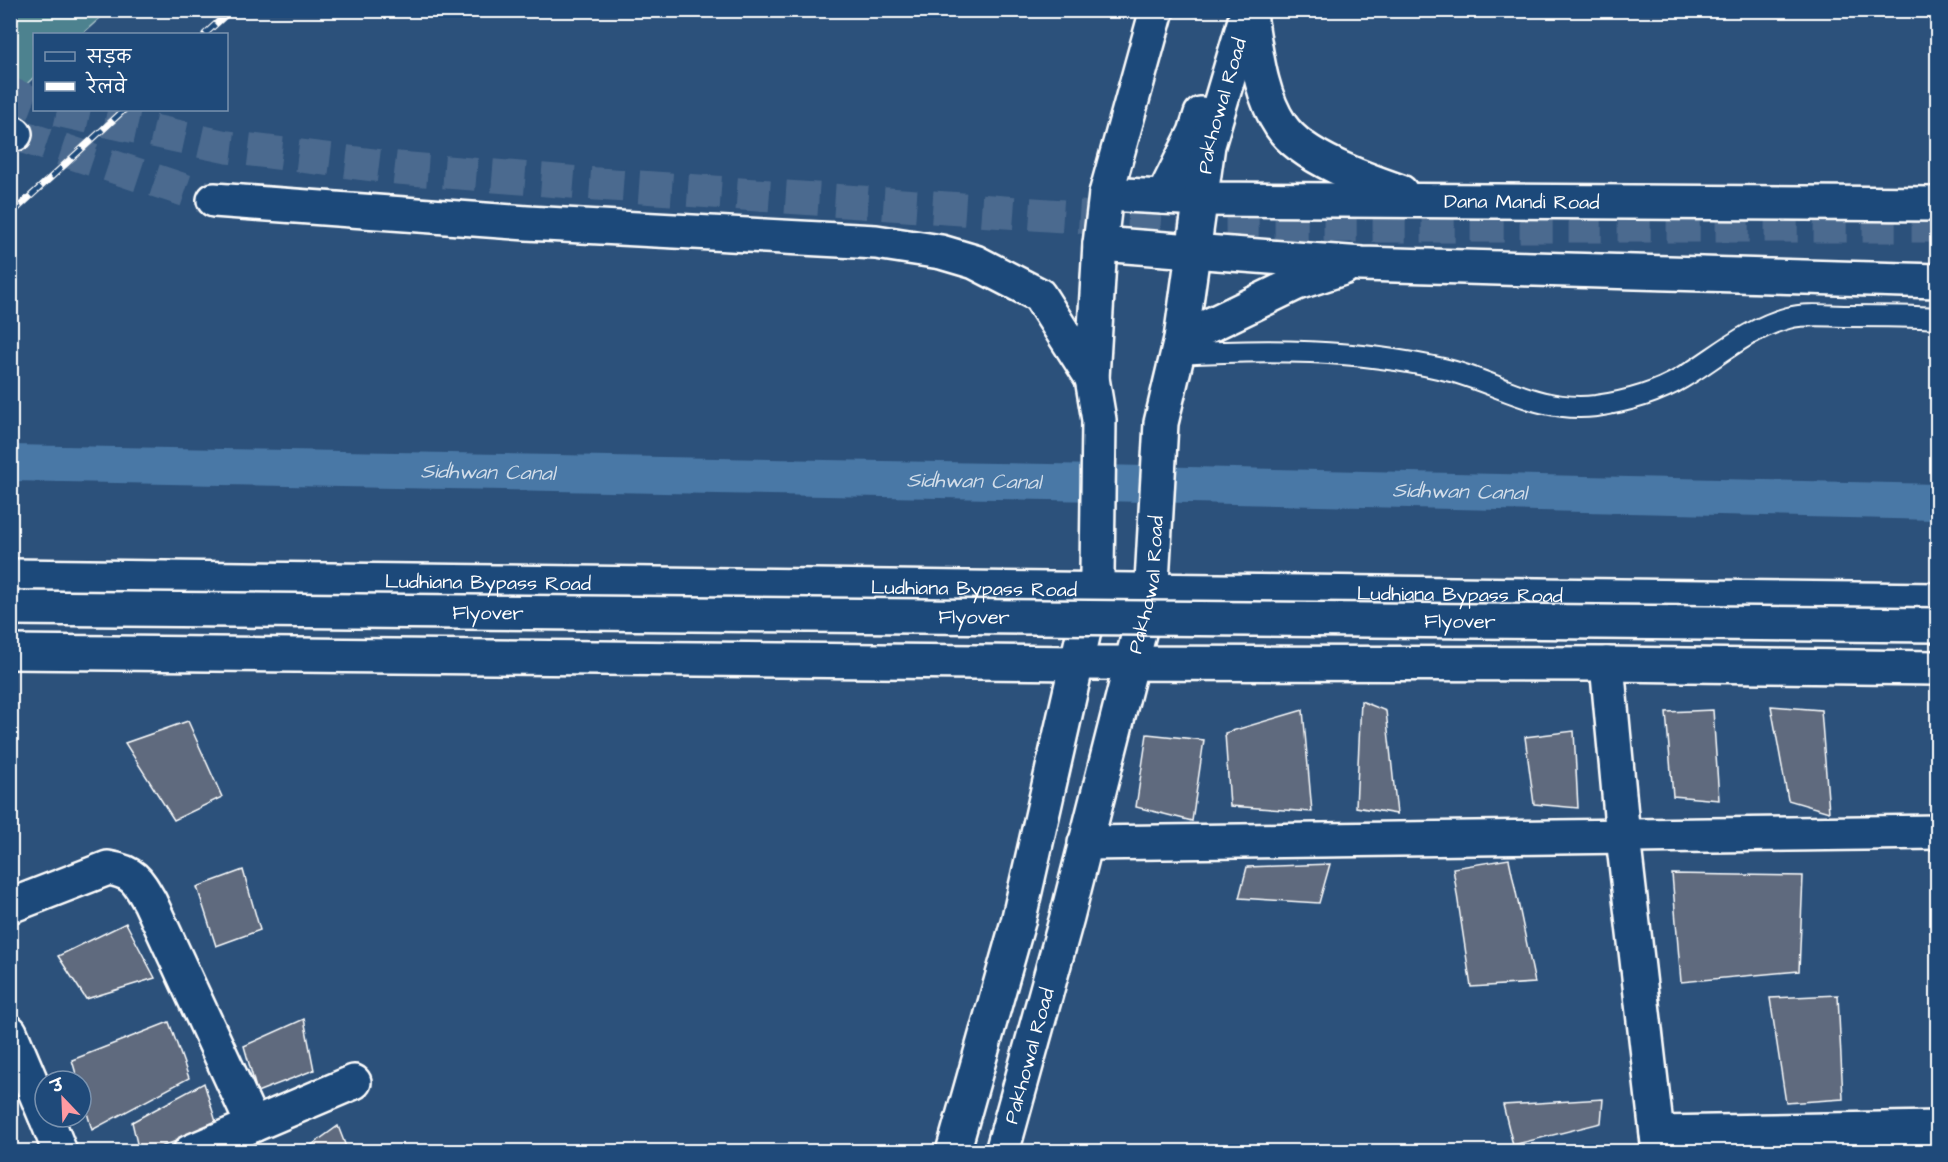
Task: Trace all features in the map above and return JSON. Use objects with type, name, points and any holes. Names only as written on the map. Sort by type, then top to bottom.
[{"type":"main road","points":[[953,1152],[1018,922],[1096,581],[1099,420],[1092,378],[1100,244],[1106,194],[1157,10]]},
{"type":"main road","points":[[1249,10],[1268,99],[1281,128],[1314,156],[1356,176],[1424,201]]},
{"type":"main road","name":"Pakhowal Road","points":[[1002,1152],[1151,587],[1161,423],[1179,346],[1208,145],[1249,10]]},
{"type":"main road","points":[[1162,197],[1195,133],[1218,62]]},
{"type":"main road","name":"Dana Mandi Road","points":[[1106,194],[1200,199],[1938,204]]},
{"type":"main road","points":[[214,200],[550,224],[876,242],[940,252],[975,262],[1039,295],[1092,378]]},
{"type":"main road","points":[[1100,244],[1362,264],[1938,280]]},
{"type":"main road","points":[[1179,346],[1298,283],[1362,264]]},
{"type":"main road","name":"Ludhiana Bypass Road","points":[[10,576],[1096,581],[1151,587],[1938,600]]},
{"type":"main road","name":"Flyover","points":[[10,608],[1938,625]]},
{"type":"main road","points":[[10,652],[1078,663],[1607,664],[1938,669]]},
{"type":"main road","points":[[1607,664],[1623,837],[1658,1142],[1938,1128]]},
{"type":"main road","points":[[1085,843],[1938,832]]},
{"type":"main road","points":[[10,906],[108,868],[123,871],[137,879],[150,902],[253,1125]]},
{"type":"main road","points":[[10,1032],[33,1087]]},
{"type":"main road","points":[[190,1152],[354,1082]]},
{"type":"main road","points":[[50,1129],[60,1152]]},
{"type":"lane","points":[[1179,346],[1322,351],[1379,357],[1446,370],[1514,396],[1552,405],[1595,406],[1641,396],[1682,378],[1746,335],[1790,318],[1824,315],[1938,318]]},
{"type":"green space","points":[[11,10],[108,10],[83,33],[33,33],[33,78],[11,99]]},
{"type":"building","points":[[1361,701],[1386,711],[1397,814],[1356,807]]},
{"type":"building","points":[[1771,706],[1821,710],[1829,812],[1788,800]]},
{"type":"building","points":[[1303,710],[1312,812],[1230,806],[1225,733]]},
{"type":"building","points":[[1713,710],[1719,800],[1673,796],[1666,712]]},
{"type":"building","points":[[188,721],[222,797],[174,820],[125,743]]},
{"type":"building","points":[[1574,731],[1578,808],[1534,804],[1525,737]]},
{"type":"building","points":[[1147,734],[1204,740],[1192,821],[1136,807]]},
{"type":"building","points":[[1509,859],[1535,983],[1471,987],[1453,868]]},
{"type":"building","points":[[1330,864],[1319,903],[1239,898],[1247,867]]},
{"type":"building","points":[[243,870],[260,930],[216,946],[197,887]]},
{"type":"building","points":[[1672,874],[1803,876],[1799,971],[1681,982]]},
{"type":"building","points":[[126,923],[155,978],[86,999],[58,956]]},
{"type":"building","points":[[1838,995],[1843,1099],[1786,1103],[1770,998]]},
{"type":"building","points":[[304,1019],[314,1070],[257,1092],[244,1046]]},
{"type":"building","points":[[169,1022],[189,1078],[92,1130],[93,1069],[75,1069],[72,1060]]},
{"type":"building","points":[[204,1083],[217,1125],[148,1152],[139,1152],[132,1122]]},
{"type":"building","points":[[1603,1099],[1601,1123],[1513,1145],[1503,1105]]},
{"type":"building","points":[[338,1126],[348,1152],[307,1152],[306,1149]]},
{"type":"waterway","name":"Sidhwan Canal","points":[[10,463],[1101,483],[1938,502]]},
{"type":"tunnel","points":[[10,94],[33,103]]},
{"type":"tunnel","points":[[62,111],[227,147],[398,168],[582,183],[1210,226],[1938,226]]},
{"type":"tunnel","points":[[15,134],[214,200]]},
{"type":"railway","points":[[206,33],[231,10]]},
{"type":"railway","points":[[10,215],[123,111]]}]
